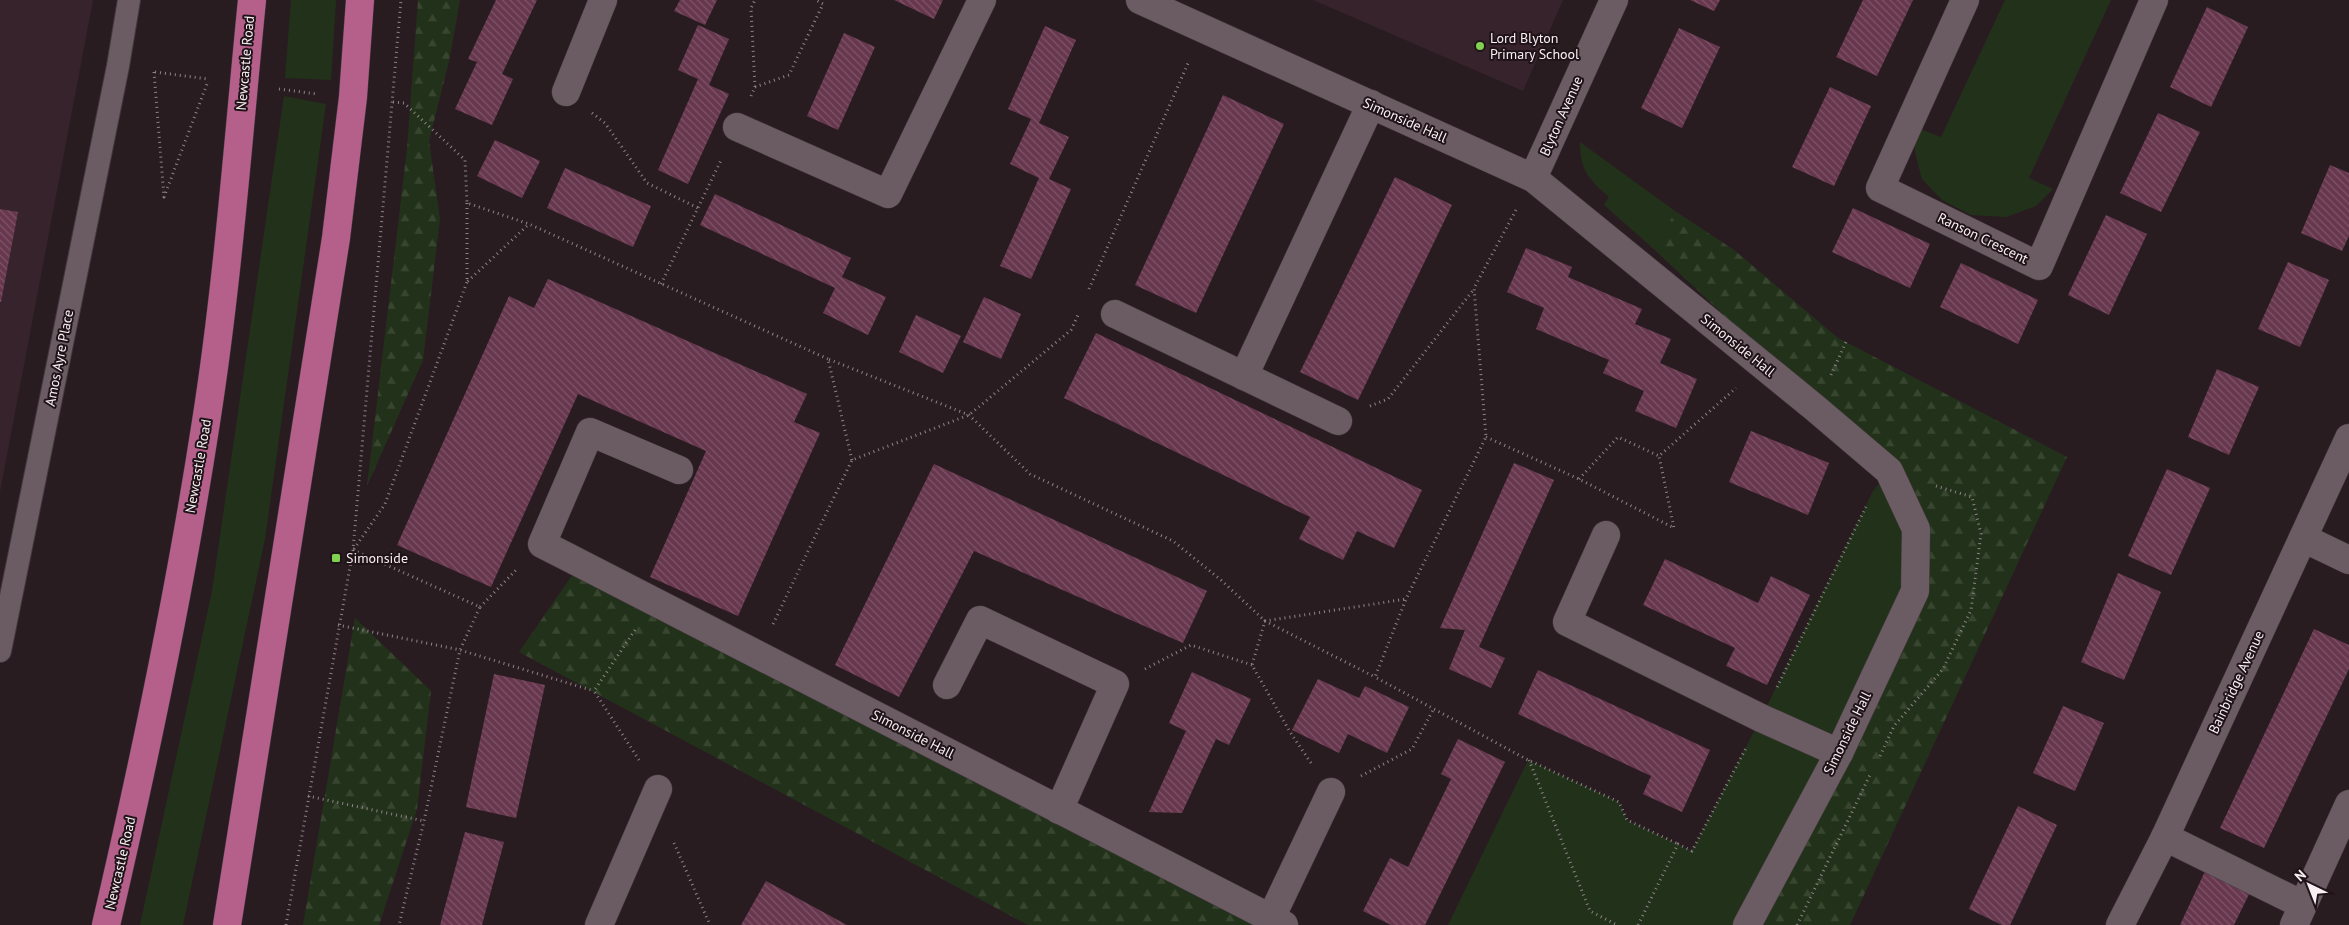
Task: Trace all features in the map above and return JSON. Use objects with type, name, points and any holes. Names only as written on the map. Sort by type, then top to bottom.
[{"type":"main road","name":"Newcastle Road","points":[[106,925],[136,799],[166,652],[206,420],[226,256],[252,0]]},
{"type":"main road","points":[[228,925],[312,401],[336,238],[353,98],[360,0]]},
{"type":"street","points":[[566,92],[604,0]]},
{"type":"street","points":[[737,128],[888,194],[982,0]]},
{"type":"street","name":"Simonside Hall","points":[[1140,0],[1533,178],[1889,471],[1916,529],[1915,591],[1838,753],[1747,925]]},
{"type":"street","name":"Blyton Avenue","points":[[1533,178],[1614,0]]},
{"type":"street","name":"Ranson Crescent","points":[[1965,0],[1880,188],[2040,266],[2154,0]]},
{"type":"street","points":[[1244,376],[1371,104]]},
{"type":"street","points":[[1114,314],[1338,421]]},
{"type":"street","points":[[542,544],[590,432],[679,470]]},
{"type":"street","name":"Bainbridge Avenue","points":[[2120,925],[2165,837],[2349,438]]},
{"type":"street","points":[[1606,535],[1567,622],[1761,718],[1838,753]]},
{"type":"street","points":[[2303,538],[2349,560]]},
{"type":"street","name":"Simonside Hall","points":[[542,544],[758,653],[1277,922]]},
{"type":"street","points":[[947,685],[980,620],[1115,684],[1059,810]]},
{"type":"street","points":[[599,925],[658,789]]},
{"type":"street","points":[[1277,922],[1331,792]]},
{"type":"street","points":[[2165,837],[2298,915],[2349,804]]},
{"type":"lane","name":"Amos Ayre Place","points":[[0,651],[130,0]]},
{"type":"path","points":[[286,925],[338,624],[353,550],[402,0]]},
{"type":"path","points":[[661,284],[755,87],[751,8],[755,0]]},
{"type":"path","points":[[755,87],[788,75],[823,4],[816,0]]},
{"type":"path","points":[[1088,294],[1203,29]]},
{"type":"path","points":[[118,66],[244,85],[404,103],[465,160],[467,282],[385,504],[353,550]]},
{"type":"path","points":[[154,72],[164,197],[209,79]]},
{"type":"path","points":[[566,92],[606,123],[647,183],[698,208]]},
{"type":"path","points":[[1338,421],[1388,399],[1474,288],[1533,178]]},
{"type":"path","points":[[467,203],[530,224],[828,359],[969,415],[1030,474],[1173,541],[1221,580],[1264,621],[1375,677],[1528,760],[1619,802],[1627,820],[1678,844]]},
{"type":"path","points":[[467,282],[530,224]]},
{"type":"path","points":[[1375,677],[1406,599],[1486,437],[1474,288]]},
{"type":"path","points":[[852,460],[969,415],[1072,330],[1080,312]]},
{"type":"path","points":[[758,653],[852,460],[828,359]]},
{"type":"path","points":[[1659,456],[1763,366]]},
{"type":"path","points":[[1486,437],[1579,479],[1674,528],[1659,456]]},
{"type":"path","points":[[1579,479],[1618,437],[1659,456]]},
{"type":"path","points":[[399,925],[424,821],[460,650],[480,607],[542,544]]},
{"type":"path","points":[[353,550],[480,607]]},
{"type":"path","points":[[1264,621],[1406,599]]},
{"type":"path","points":[[1252,665],[1264,621]]},
{"type":"path","points":[[338,624],[460,650],[594,691]]},
{"type":"path","points":[[1115,684],[1190,645],[1252,665],[1290,732],[1331,792],[1412,749],[1433,710]]},
{"type":"path","points":[[1528,760],[1590,911],[1617,925]]},
{"type":"path","points":[[308,796],[424,821]]},
{"type":"shaded area","points":[[0,0],[93,0],[0,492]]},
{"type":"shaded area","name":"Lord Blyton Primary School","points":[[1313,0],[1563,0],[1523,91]]},
{"type":"green space","points":[[291,0],[336,0],[331,80],[285,78]]},
{"type":"green space","points":[[418,0],[460,0],[449,61],[429,141],[440,219],[423,360],[367,486],[407,149]]},
{"type":"green space","points":[[2005,0],[2111,0],[2029,178],[2053,189],[2036,206],[2006,217],[1971,215],[1942,200],[1922,179],[1915,152],[1915,127],[1941,137]]},
{"type":"green space","points":[[284,96],[326,104],[265,539],[183,925],[140,925],[212,591]]},
{"type":"green space","points":[[1580,142],[1675,211],[1655,250],[1604,205],[1609,197],[1587,174],[1580,152]]},
{"type":"green space","points":[[1675,211],[1734,250],[1838,338],[2067,457],[1850,925],[1747,925],[1915,591],[1916,529],[1889,471],[1655,250]]},
{"type":"green space","points":[[1889,471],[1916,529],[1915,591],[1747,925],[1448,925],[1528,760],[1619,802],[1627,820],[1692,851],[1761,718],[1873,491]]},
{"type":"green space","points":[[580,564],[1284,925],[1028,925],[519,652]]},
{"type":"green space","points":[[355,618],[431,691],[417,809],[379,925],[303,925]]},
{"type":"building","points":[[496,0],[537,0],[502,74],[513,79],[492,125],[455,109],[477,62],[468,59]]},
{"type":"building","points":[[680,0],[717,0],[705,25],[674,11]]},
{"type":"building","points":[[894,0],[943,0],[934,19]]},
{"type":"building","points":[[1690,0],[1720,0],[1714,11]]},
{"type":"building","points":[[1863,0],[1913,0],[1877,76],[1836,57]]},
{"type":"building","points":[[2207,7],[2248,27],[2211,107],[2170,87]]},
{"type":"building","points":[[698,25],[729,39],[709,85],[729,94],[688,184],[658,170],[698,79],[678,70]]},
{"type":"building","points":[[1045,26],[1076,40],[1039,123],[1069,137],[1049,179],[1071,189],[1031,279],[1000,266],[1039,178],[1010,164],[1031,119],[1008,109]]},
{"type":"building","points":[[1679,28],[1720,47],[1682,128],[1641,108]]},
{"type":"building","points":[[844,33],[875,47],[838,130],[807,116]]},
{"type":"building","points":[[1830,87],[1871,106],[1834,186],[1792,167]]},
{"type":"building","points":[[1223,95],[1284,124],[1196,313],[1135,285]]},
{"type":"building","points":[[2158,113],[2200,132],[2161,212],[2120,193]]},
{"type":"building","points":[[495,140],[540,161],[522,198],[477,176]]},
{"type":"building","points":[[2330,165],[2349,173],[2349,236],[2342,251],[2301,233]]},
{"type":"building","points":[[565,168],[651,206],[633,247],[547,208]]},
{"type":"building","points":[[1395,177],[1452,205],[1358,400],[1300,372]]},
{"type":"building","points":[[715,194],[851,258],[842,277],[886,297],[868,335],[823,313],[835,288],[700,225]]},
{"type":"building","points":[[1853,208],[1930,244],[1910,288],[1832,252]]},
{"type":"building","points":[[0,209],[18,212],[1,302],[0,302]]},
{"type":"building","points":[[2106,215],[2147,234],[2109,315],[2068,295]]},
{"type":"building","points":[[1526,248],[1572,267],[1568,277],[1642,309],[1635,324],[1671,339],[1660,363],[1697,379],[1676,428],[1635,411],[1644,391],[1603,373],[1609,360],[1536,329],[1544,308],[1507,292]]},
{"type":"building","points":[[2288,262],[2329,280],[2300,347],[2258,329]]},
{"type":"building","points":[[1961,263],[2038,300],[2018,344],[1940,307]]},
{"type":"building","points":[[548,279],[807,394],[794,422],[820,433],[738,616],[650,577],[706,451],[578,394],[491,587],[397,545],[509,296],[534,308]]},
{"type":"building","points":[[984,297],[1021,314],[1001,359],[963,342]]},
{"type":"building","points":[[916,315],[961,336],[943,373],[899,352]]},
{"type":"building","points":[[1096,333],[1422,490],[1394,548],[1357,531],[1343,560],[1299,539],[1310,517],[1064,398]]},
{"type":"building","points":[[2217,369],[2259,387],[2229,455],[2188,437]]},
{"type":"building","points":[[1751,431],[1829,463],[1808,515],[1729,482]]},
{"type":"building","points":[[1514,463],[1554,480],[1479,647],[1505,658],[1491,688],[1449,669],[1465,630],[1440,628]]},
{"type":"building","points":[[934,464],[1207,591],[1183,643],[974,551],[899,697],[835,665]]},
{"type":"building","points":[[2167,469],[2210,488],[2171,575],[2128,556]]},
{"type":"building","points":[[1665,559],[1758,603],[1771,576],[1810,595],[1767,685],[1726,666],[1735,648],[1643,605]]},
{"type":"building","points":[[2118,573],[2161,592],[2124,680],[2081,662]]},
{"type":"building","points":[[2314,629],[2349,645],[2349,669],[2264,848],[2220,828]]},
{"type":"building","points":[[1538,670],[1710,750],[1682,812],[1643,794],[1651,776],[1518,714]]},
{"type":"building","points":[[1192,672],[1251,699],[1229,745],[1216,739],[1182,813],[1149,812],[1186,731],[1169,723]]},
{"type":"building","points":[[494,674],[545,685],[516,818],[466,807]]},
{"type":"building","points":[[1318,679],[1359,698],[1365,686],[1409,707],[1387,753],[1348,734],[1339,753],[1292,730]]},
{"type":"building","points":[[2063,706],[2104,723],[2075,791],[2033,773]]},
{"type":"building","points":[[1458,739],[1505,762],[1425,925],[1391,925],[1363,911],[1390,858],[1408,867],[1451,779],[1441,774]]},
{"type":"building","points":[[2018,806],[2057,825],[2010,925],[2002,925],[1969,909]]},
{"type":"building","points":[[465,832],[504,842],[482,925],[440,925]]},
{"type":"building","points":[[2207,867],[2252,888],[2234,925],[2180,925]]},
{"type":"building","points":[[766,881],[847,925],[741,925]]},
{"type":"place","name":"Lord Blyton Primary School","points":[[1480,46]]},
{"type":"place","name":"Simonside","points":[[336,558]]}]
